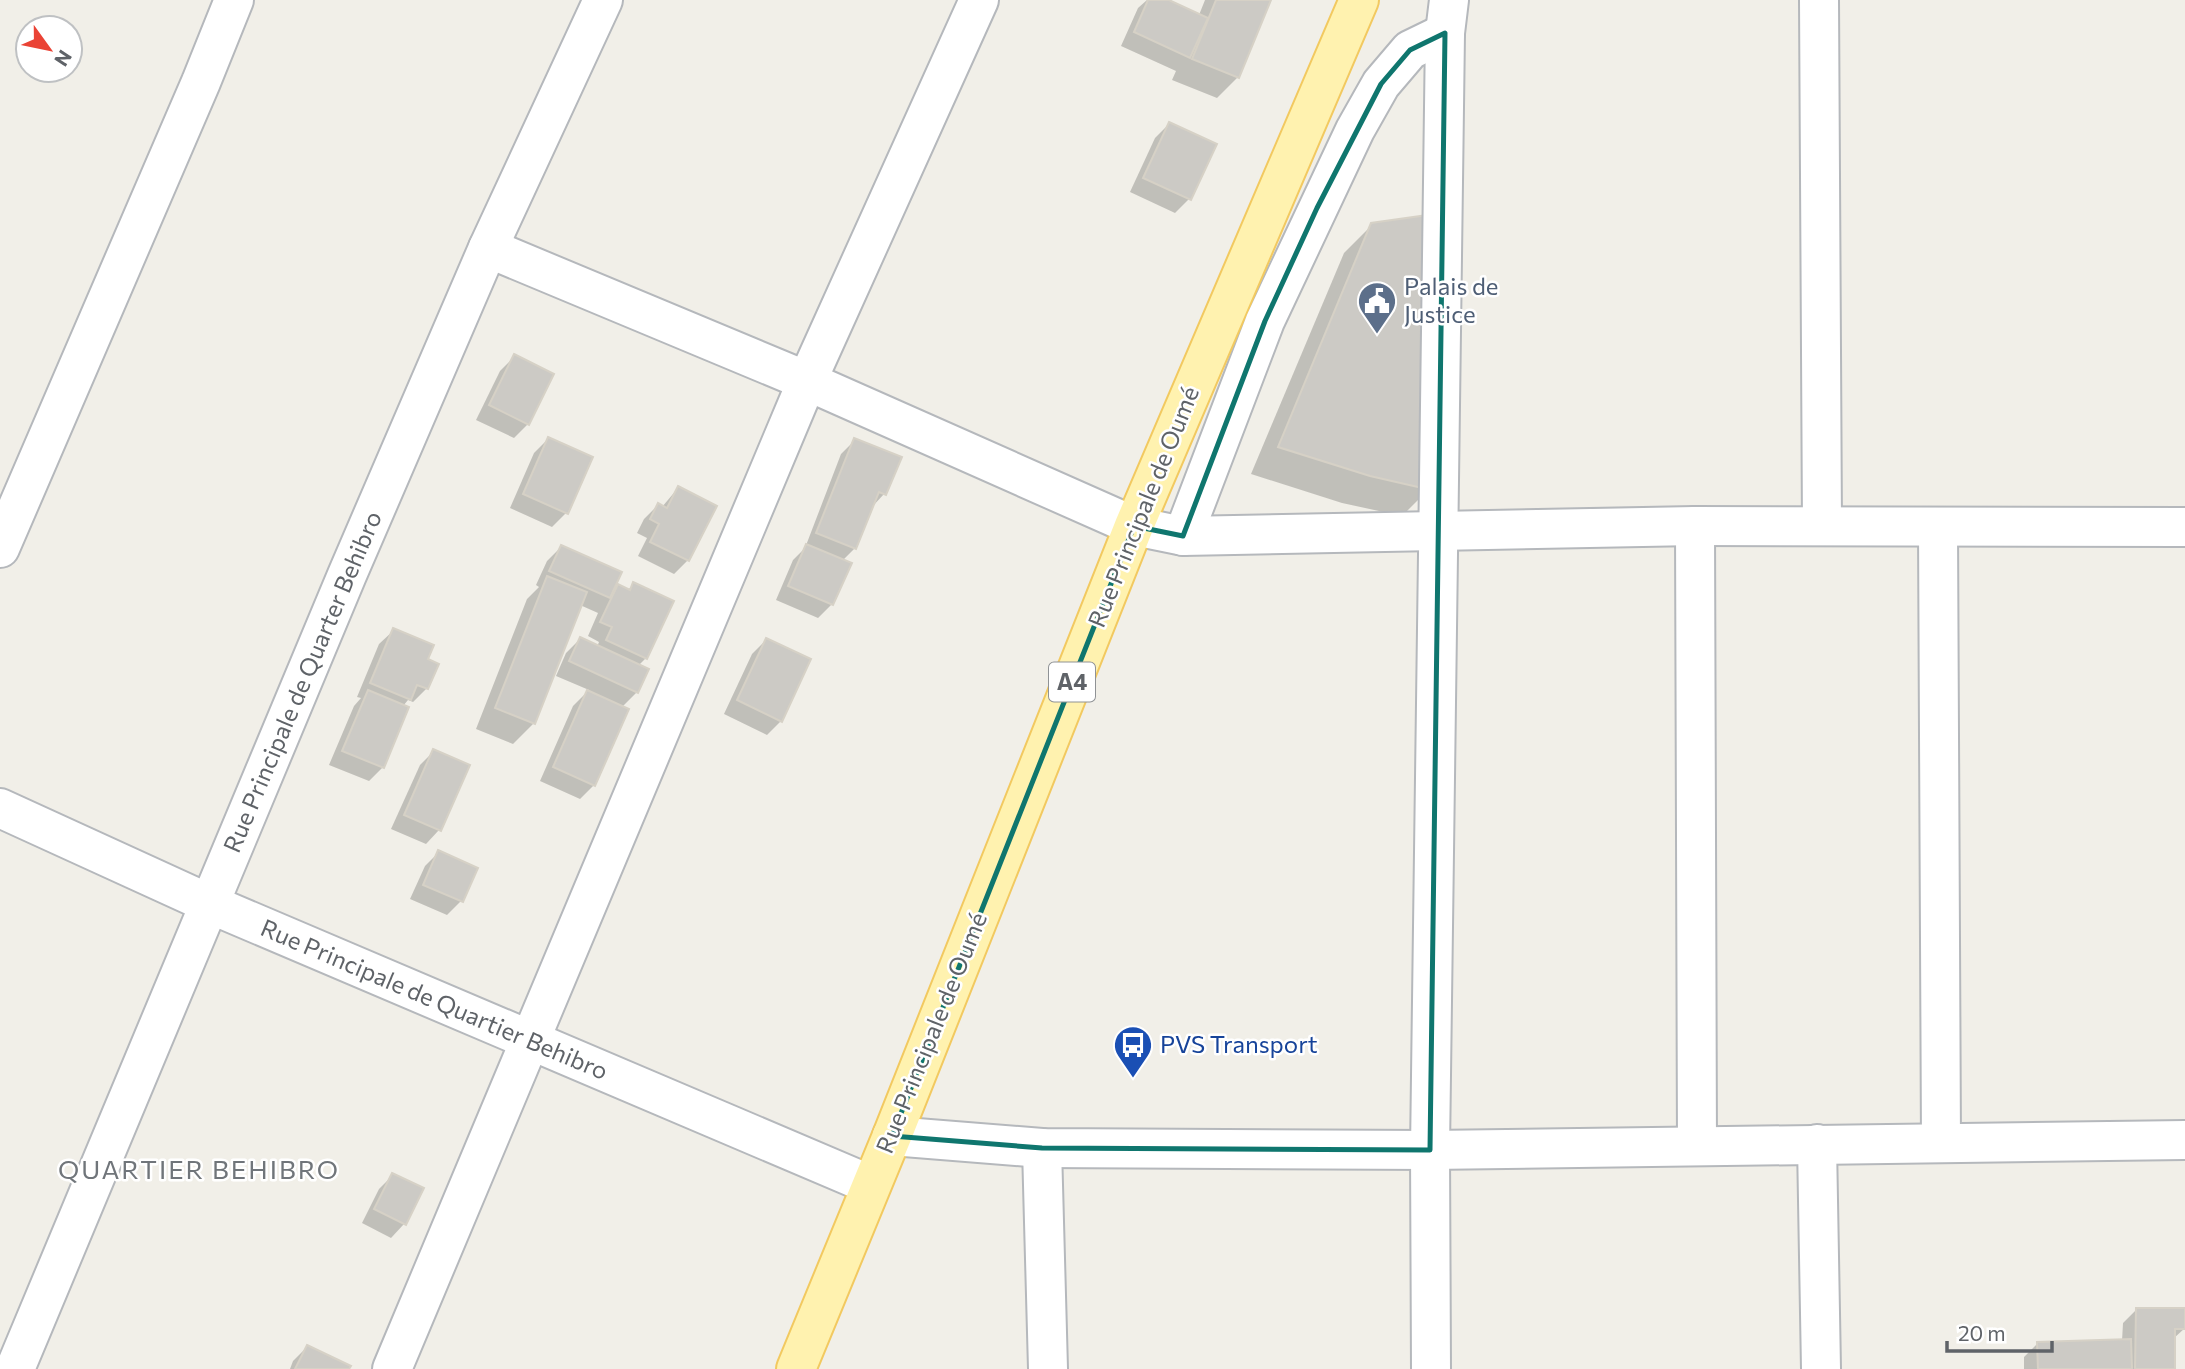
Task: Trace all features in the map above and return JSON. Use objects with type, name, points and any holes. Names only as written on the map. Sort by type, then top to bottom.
[{"type":"main road","name":"Rue Principale de Oumé","points":[[796,1369],[892,1136],[1134,526],[1359,0]]},
{"type":"street","points":[[0,548],[234,0]]},
{"type":"street","name":"Rue Principale de Quarter Behibro","points":[[15,1369],[488,248],[603,0]]},
{"type":"street","points":[[392,1369],[807,381],[979,0]]},
{"type":"street","points":[[1819,0],[1822,526]]},
{"type":"street","points":[[1183,536],[1265,321],[1355,130],[1381,84],[1410,50],[1447,16]]},
{"type":"street","points":[[1431,1369],[1430,1150],[1447,16]]},
{"type":"street","points":[[488,248],[807,381],[1134,526],[1183,536],[1695,526],[2185,527]]},
{"type":"street","points":[[1695,526],[1697,1146]]},
{"type":"street","points":[[1938,528],[1941,1143]]},
{"type":"street","name":"Rue Principale de Quartier Behibro","points":[[0,808],[210,904],[871,1185]]},
{"type":"street","points":[[892,1136],[1042,1148],[1430,1150],[2185,1140]]},
{"type":"street","points":[[1817,1144],[1821,1369]]},
{"type":"street","points":[[1042,1148],[1048,1369]]},
{"type":"highlighted area","points":[[1445,33],[1430,1150],[1042,1148],[892,1136],[1134,526],[1183,536],[1265,321],[1317,208],[1381,84],[1410,50]]},
{"type":"building","points":[[1148,0],[1169,0],[1208,18],[1190,58],[1134,32]]},
{"type":"building","points":[[1216,0],[1271,0],[1239,78],[1192,59]]},
{"type":"building","points":[[1169,122],[1217,144],[1191,200],[1143,178]]},
{"type":"building","name":"Palais de Justice","points":[[1428,215],[1431,490],[1370,476],[1278,447],[1371,223]]},
{"type":"building","points":[[514,354],[554,374],[529,425],[489,405]]},
{"type":"building","points":[[548,437],[593,457],[568,514],[523,494]]},
{"type":"building","points":[[854,438],[902,457],[886,495],[879,492],[856,549],[816,533]]},
{"type":"building","points":[[678,486],[717,506],[689,561],[650,542],[659,524],[650,519],[658,503],[667,508]]},
{"type":"building","points":[[806,544],[852,563],[833,605],[788,586]]},
{"type":"building","points":[[561,545],[622,572],[610,598],[549,571]]},
{"type":"building","points":[[547,576],[587,592],[535,724],[495,708]]},
{"type":"building","points":[[633,582],[674,601],[647,659],[606,640],[612,627],[600,622],[618,584],[630,590]]},
{"type":"building","points":[[393,628],[434,645],[428,659],[439,664],[428,689],[417,685],[411,700],[370,683]]},
{"type":"building","points":[[580,637],[649,669],[638,693],[569,661]]},
{"type":"building","points":[[766,638],[811,659],[782,722],[737,700]]},
{"type":"building","points":[[368,690],[409,707],[384,768],[342,751]]},
{"type":"building","points":[[587,690],[629,709],[595,786],[553,767]]},
{"type":"building","points":[[433,749],[470,765],[441,831],[404,815]]},
{"type":"building","points":[[438,850],[478,868],[463,902],[423,885]]},
{"type":"building","points":[[392,1173],[424,1188],[406,1225],[374,1209]]},
{"type":"building","points":[[2136,1308],[2185,1308],[2185,1329],[2175,1329],[2175,1369],[2135,1369]]},
{"type":"building","points":[[2131,1339],[2132,1369],[2038,1369],[2037,1342]]},
{"type":"building","points":[[307,1345],[351,1366],[349,1369],[295,1369]]},
{"type":"place","name":"Palais de Justice","points":[[1377,335]]},
{"type":"place","name":"PVS Transport","points":[[1133,1079]]},
{"type":"district","name":"QUARTIER BEHIBRO","points":[[199,1170]]}]
